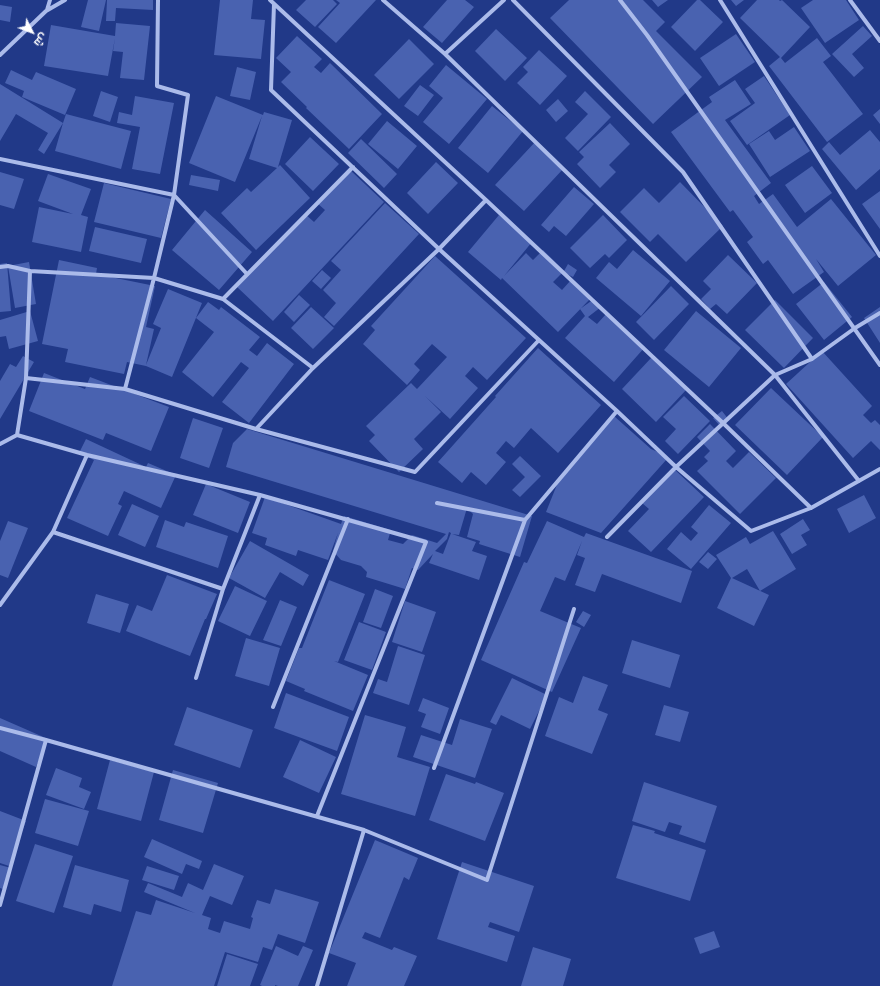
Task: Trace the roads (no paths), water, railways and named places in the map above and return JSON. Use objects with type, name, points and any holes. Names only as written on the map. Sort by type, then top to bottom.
[{"type":"street","points":[[46,11],[50,0]]},
{"type":"street","points":[[0,55],[46,11],[65,0]]},
{"type":"street","points":[[125,389],[174,195],[188,96],[157,86],[158,0]]},
{"type":"street","points":[[270,0],[486,200],[811,508]]},
{"type":"street","points":[[383,0],[445,54],[775,375],[859,481]]},
{"type":"street","points":[[445,54],[504,0]]},
{"type":"street","points":[[513,0],[683,172],[812,359]]},
{"type":"street","points":[[620,0],[647,35],[855,328],[880,366]]},
{"type":"street","points":[[720,0],[880,256]]},
{"type":"street","points":[[850,0],[880,41]]},
{"type":"street","points":[[274,4],[271,90],[439,249],[617,411],[676,467],[751,532],[811,508],[880,469]]},
{"type":"street","points":[[0,159],[174,195],[248,274]]},
{"type":"street","points":[[223,299],[353,167]]},
{"type":"street","points":[[256,429],[313,368],[439,249],[486,200]]},
{"type":"street","points":[[0,267],[8,266],[30,271],[154,278],[223,299],[313,368]]},
{"type":"street","points":[[17,435],[26,378],[30,271]]},
{"type":"street","points":[[607,537],[676,467],[775,375],[812,359],[855,328],[880,313]]},
{"type":"street","points":[[26,378],[125,389],[256,429],[415,472],[539,340]]},
{"type":"street","points":[[434,768],[525,520],[617,411]]},
{"type":"street","points":[[0,444],[17,435],[87,455],[260,495],[426,542],[317,816]]},
{"type":"street","points":[[0,605],[54,532],[87,455]]},
{"type":"street","points":[[196,678],[223,589],[260,495]]},
{"type":"street","points":[[437,503],[525,520]]},
{"type":"street","points":[[273,707],[348,519]]},
{"type":"street","points":[[54,532],[223,589]]},
{"type":"street","points":[[0,728],[364,830],[487,880],[574,609]]},
{"type":"street","points":[[0,905],[46,740]]},
{"type":"street","points":[[317,986],[364,830]]}]
